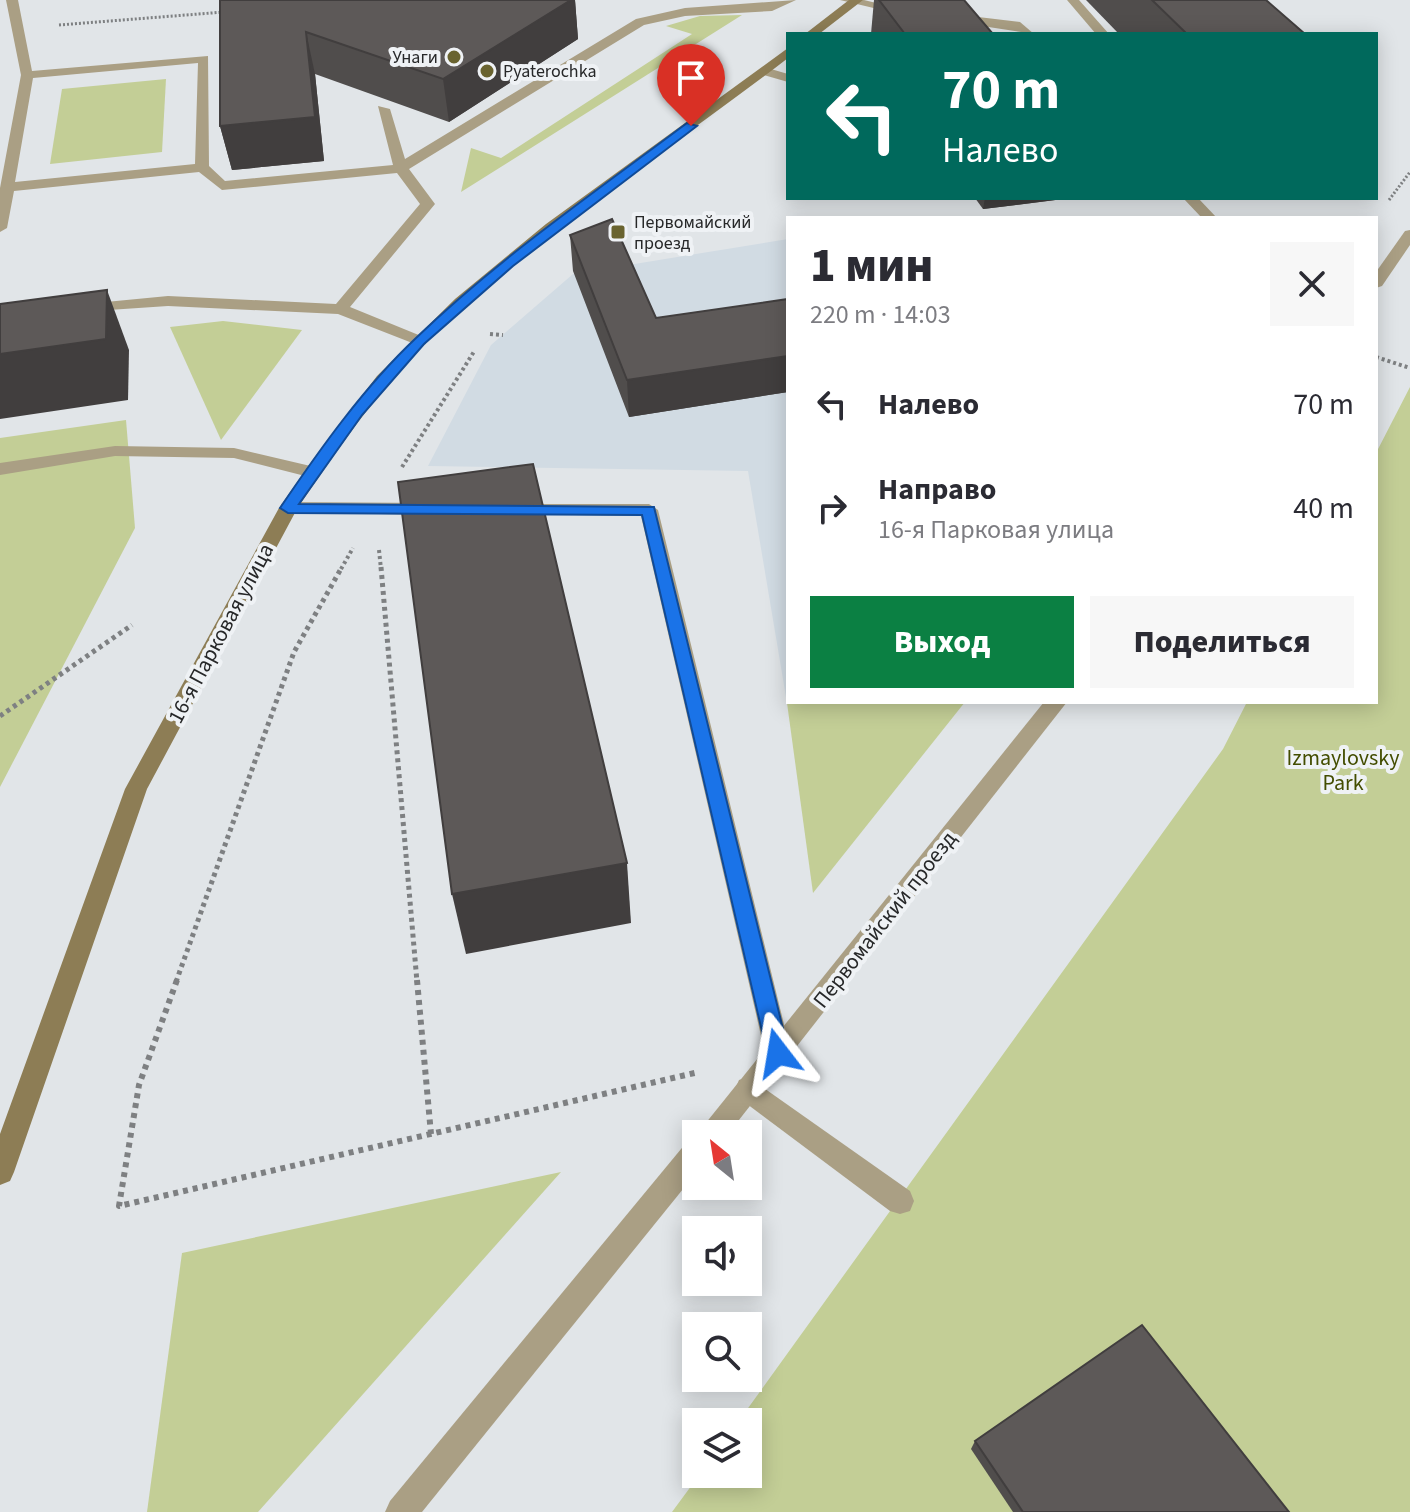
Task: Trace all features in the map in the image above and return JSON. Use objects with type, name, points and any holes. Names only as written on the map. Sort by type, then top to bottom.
[{"type":"main road","points":[[813,32],[852,0]]},
{"type":"main road","name":"16-я Парковая улица","points":[[0,1172],[136,789],[288,508],[313,472],[357,412],[420,341],[509,264],[786,54]]},
{"type":"street","points":[[0,228],[27,75],[12,0]]},
{"type":"street","points":[[27,75],[204,59],[202,167],[222,186],[401,168],[640,22],[685,12],[772,7],[790,0]]},
{"type":"street","points":[[852,0],[1020,26],[1026,32]]},
{"type":"street","points":[[1073,0],[1101,32]]},
{"type":"street","points":[[764,71],[786,77]]},
{"type":"street","points":[[340,309],[428,204],[401,168],[383,109]]},
{"type":"street","points":[[9,187],[202,167]]},
{"type":"street","points":[[1192,200],[1208,216]]},
{"type":"street","points":[[1378,280],[1410,234]]},
{"type":"street","points":[[61,311],[168,301],[340,309],[420,341]]},
{"type":"street","points":[[0,469],[115,451],[234,453],[313,472]]},
{"type":"street","points":[[288,508],[451,509]]},
{"type":"street","points":[[497,510],[649,510],[778,1053]]},
{"type":"street","name":"Первомайский проезд","points":[[723,1120],[1054,704]]},
{"type":"street","points":[[748,1089],[900,1201]]},
{"type":"street","points":[[401,1512],[682,1169]]},
{"type":"path","points":[[18,29],[234,11]]},
{"type":"path","points":[[1384,206],[1410,172]]},
{"type":"path","points":[[497,324],[485,333],[503,335]]},
{"type":"path","points":[[477,346],[376,509],[294,652],[139,1085],[119,1206],[778,1053]]},
{"type":"path","points":[[1378,358],[1410,368]]},
{"type":"path","points":[[376,509],[431,1134]]},
{"type":"path","points":[[0,716],[132,625]]},
{"type":"shaded area","points":[[786,239],[786,697],[748,471],[428,466],[491,345],[573,274]]},
{"type":"green space","points":[[742,15],[461,192],[471,148],[501,158],[692,34],[666,26],[700,16]]},
{"type":"green space","points":[[166,79],[162,152],[50,164],[62,89]]},
{"type":"green space","points":[[223,321],[302,330],[221,440],[170,327]]},
{"type":"green space","name":"Izmaylovsky Park","points":[[1410,387],[1410,1512],[672,1512],[690,1488],[762,1488],[762,1408],[748,1408],[1223,749],[1246,704],[1378,704],[1378,449]]},
{"type":"green space","points":[[126,420],[135,528],[0,787],[0,438]]},
{"type":"green space","points":[[787,704],[963,704],[813,893]]},
{"type":"green space","points":[[561,1172],[258,1512],[147,1512],[182,1253]]},
{"type":"building","points":[[220,0],[571,0],[443,79],[306,32],[315,117],[220,126]]},
{"type":"building","points":[[879,0],[964,0],[991,32],[903,32]]},
{"type":"building","points":[[1152,0],[1266,0],[1303,32],[1185,32]]},
{"type":"building","points":[[612,219],[656,318],[786,299],[786,356],[627,380],[570,235]]},
{"type":"building","points":[[107,290],[106,339],[0,354],[0,304]]},
{"type":"building","points":[[533,464],[627,863],[452,894],[398,482]]},
{"type":"building","points":[[1142,1325],[1289,1512],[1023,1512],[975,1441]]},
{"type":"place","name":"Унаги","points":[[454,57]]},
{"type":"place","name":"Pyaterochka","points":[[487,71]]},
{"type":"place","name":"Первомайский проезд","points":[[618,232]]},
{"type":"route","points":[[691,126],[509,264],[420,341],[357,412],[288,508],[649,510],[778,1053]]}]
